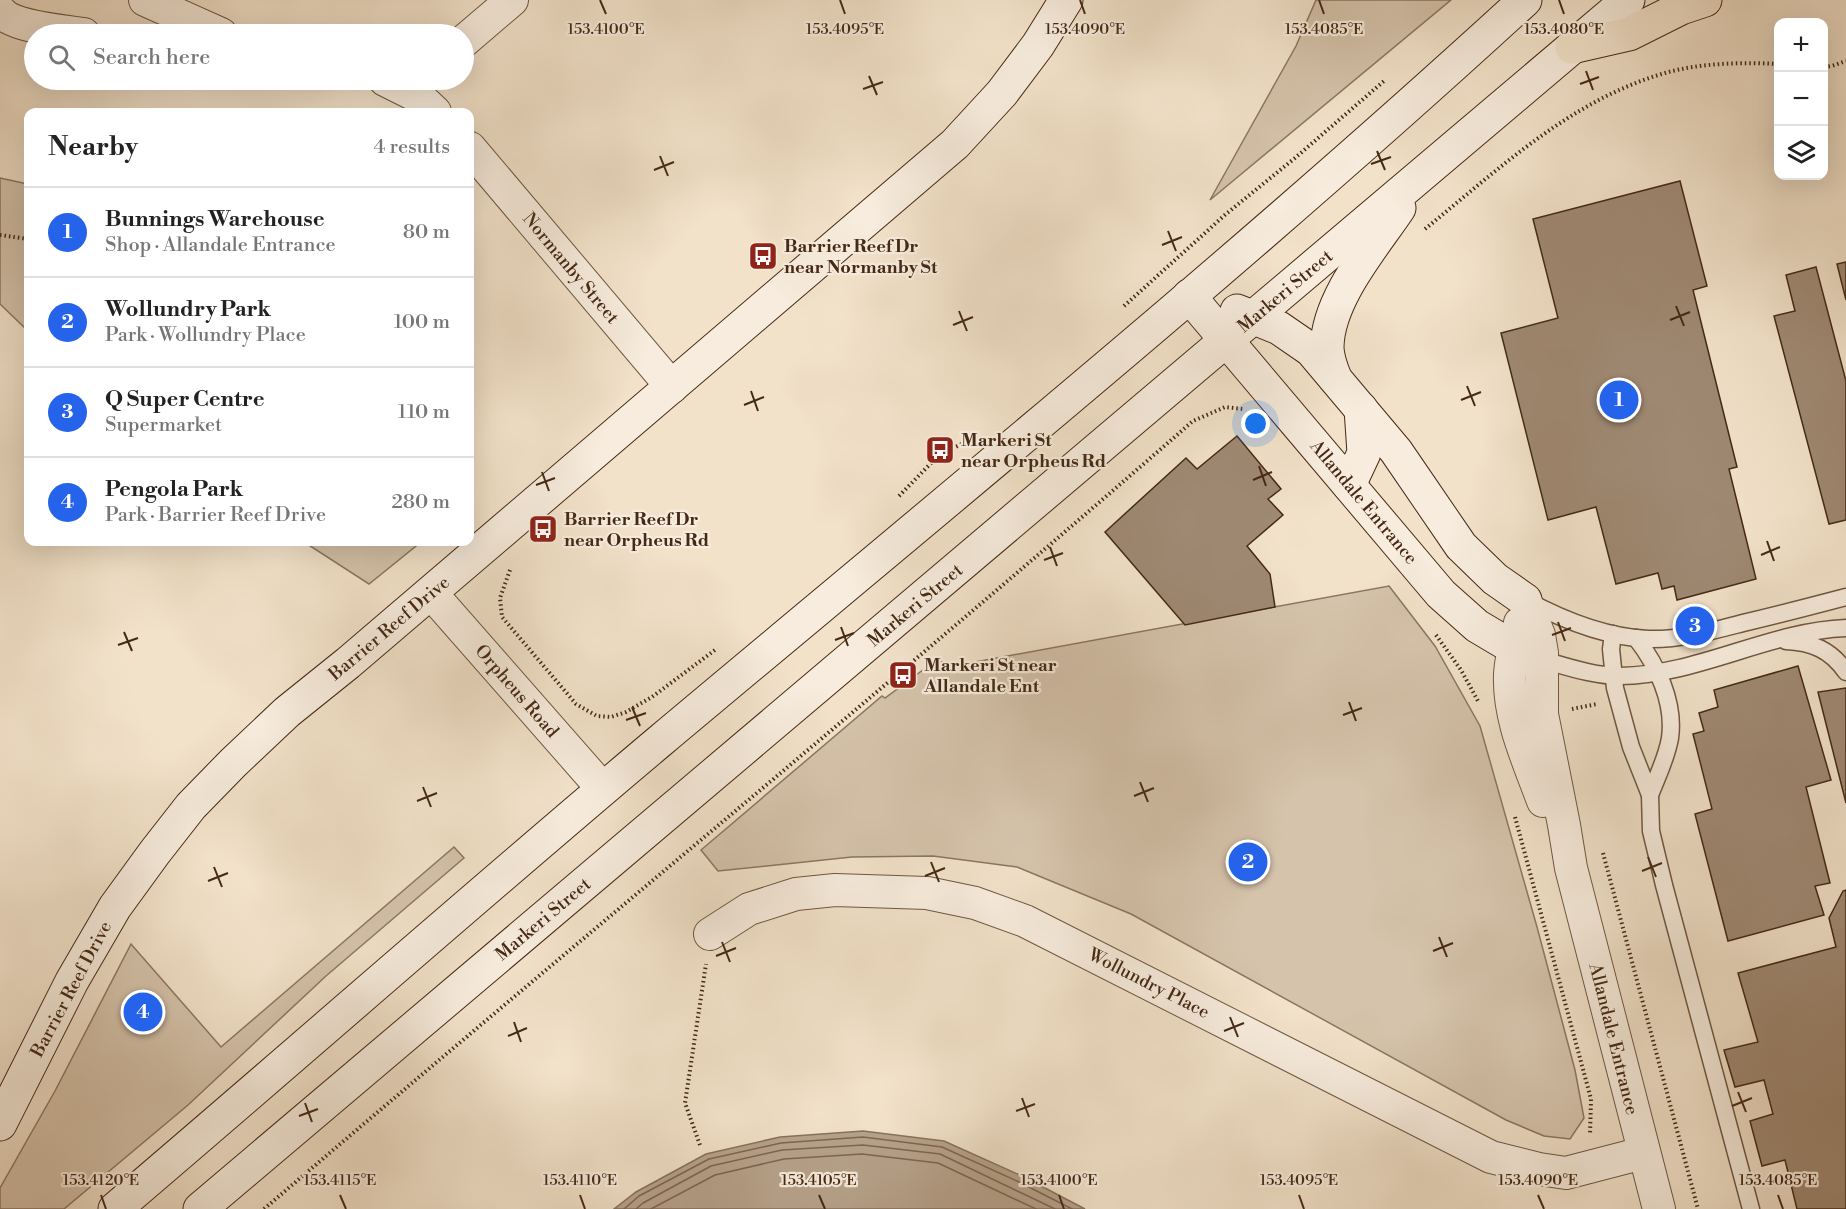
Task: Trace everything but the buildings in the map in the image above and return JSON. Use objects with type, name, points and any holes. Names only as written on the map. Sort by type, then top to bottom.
[{"type":"main road","name":"Barrier Reef Drive","points":[[0,1124],[72,981],[110,916],[191,806],[287,712],[431,593],[955,144],[1002,93],[1038,45],[1066,0]]},
{"type":"main road","points":[[115,1209],[603,789],[1004,456],[1382,129],[1525,0]]},
{"type":"main road","name":"Markeri Street","points":[[200,1209],[1628,0]]},
{"type":"main road","points":[[1572,47],[1629,34],[1681,8],[1705,0]]},
{"type":"main road","points":[[1335,378],[1327,349],[1337,306],[1353,277],[1424,172]]},
{"type":"main road","points":[[1189,296],[1255,317],[1295,337],[1311,350],[1409,467],[1452,535],[1465,551],[1495,579],[1526,600]]},
{"type":"main road","name":"Allandale Entrance","points":[[1189,296],[1452,606],[1477,626],[1514,648]]},
{"type":"main road","points":[[1350,485],[1364,453],[1361,409]]},
{"type":"street","points":[[145,0],[198,24]]},
{"type":"street","points":[[474,32],[512,0]]},
{"type":"street","points":[[0,11],[4,16],[31,24]]},
{"type":"street","points":[[412,90],[428,96]]},
{"type":"street","name":"Normanby Street","points":[[474,153],[672,387]]},
{"type":"street","name":"Orpheus Road","points":[[431,593],[603,789]]},
{"type":"street","name":"Allandale Entrance","points":[[1526,600],[1514,648],[1510,685],[1514,719],[1554,831],[1570,868]]},
{"type":"street","name":"Allandale Entrance","points":[[1526,600],[1539,635],[1543,660],[1542,714],[1570,868],[1659,1209]]},
{"type":"street","points":[[1514,648],[1543,660]]},
{"type":"street","name":"Wollundry Place","points":[[710,934],[749,909],[796,894],[835,890],[927,893],[975,903],[1034,925],[1491,1157],[1566,1173],[1643,1153]]},
{"type":"lane","points":[[1526,600],[1562,618],[1613,634],[1662,639],[1710,632],[1846,597]]},
{"type":"lane","points":[[1543,660],[1589,672],[1613,675],[1658,672],[1823,629],[1846,628]]},
{"type":"lane","points":[[1613,634],[1611,649],[1613,675],[1631,747],[1650,795],[1651,831],[1664,885],[1751,1209]]},
{"type":"lane","points":[[1636,638],[1658,672],[1667,699],[1671,730],[1668,748],[1650,795]]},
{"type":"lane","points":[[1777,640],[1803,643],[1823,649],[1834,656],[1846,672]]},
{"type":"path","points":[[1828,66],[1846,61]]},
{"type":"path","points":[[1419,234],[1522,150],[1595,102],[1666,73],[1731,64],[1774,64]]},
{"type":"path","points":[[1122,309],[1226,214],[1295,158],[1390,75]]},
{"type":"path","points":[[0,235],[24,238]]},
{"type":"path","points":[[264,1209],[450,1049],[907,666],[1193,421],[1225,407],[1248,409]]},
{"type":"path","points":[[893,503],[939,454],[969,440]]},
{"type":"path","points":[[515,565],[508,572],[500,598],[502,617],[576,704],[597,716],[611,717],[626,712],[652,697],[716,650]]},
{"type":"path","points":[[1435,634],[1461,670],[1482,709]]},
{"type":"path","points":[[1565,711],[1601,703]]},
{"type":"path","points":[[1514,812],[1591,1099],[1590,1136]]},
{"type":"path","points":[[1601,847],[1698,1209]]},
{"type":"path","points":[[700,1145],[685,1103],[710,934]]},
{"type":"shaded area","points":[[1316,0],[1451,0],[1210,200],[1296,46]]},
{"type":"shaded area","points":[[0,178],[24,183],[24,327],[0,304]]},
{"type":"shaded area","points":[[310,546],[416,546],[369,584]]},
{"type":"shaded area","points":[[1389,586],[1435,646],[1480,726],[1575,1070],[1584,1118],[1570,1139],[1544,1136],[1506,1120],[1131,914],[1017,867],[933,856],[852,857],[718,871],[701,850],[882,696],[885,698],[935,661],[964,664]]},
{"type":"shaded area","points":[[454,847],[464,858],[326,976],[188,1105],[64,1209],[0,1209],[0,1188],[55,1091],[131,944],[221,1047]]},
{"type":"water","points":[[863,1131],[944,1141],[1022,1176],[1085,1209],[614,1209],[636,1192],[706,1154],[780,1137]]},
{"type":"place","name":"Barrier Reef Dr near Normanby St","points":[[763,256]]},
{"type":"place","name":"Bunnings Warehouse","points":[[1619,400]]},
{"type":"place","name":"Markeri St near Orpheus Rd","points":[[940,450]]},
{"type":"place","name":"Barrier Reef Dr near Orpheus Rd","points":[[543,529]]},
{"type":"place","name":"Q Super Centre","points":[[1695,626]]},
{"type":"place","name":"Markeri St near Allandale Ent","points":[[903,675]]},
{"type":"place","name":"Wollundry Park","points":[[1248,862]]},
{"type":"place","name":"Pengola Park","points":[[143,1012]]}]
